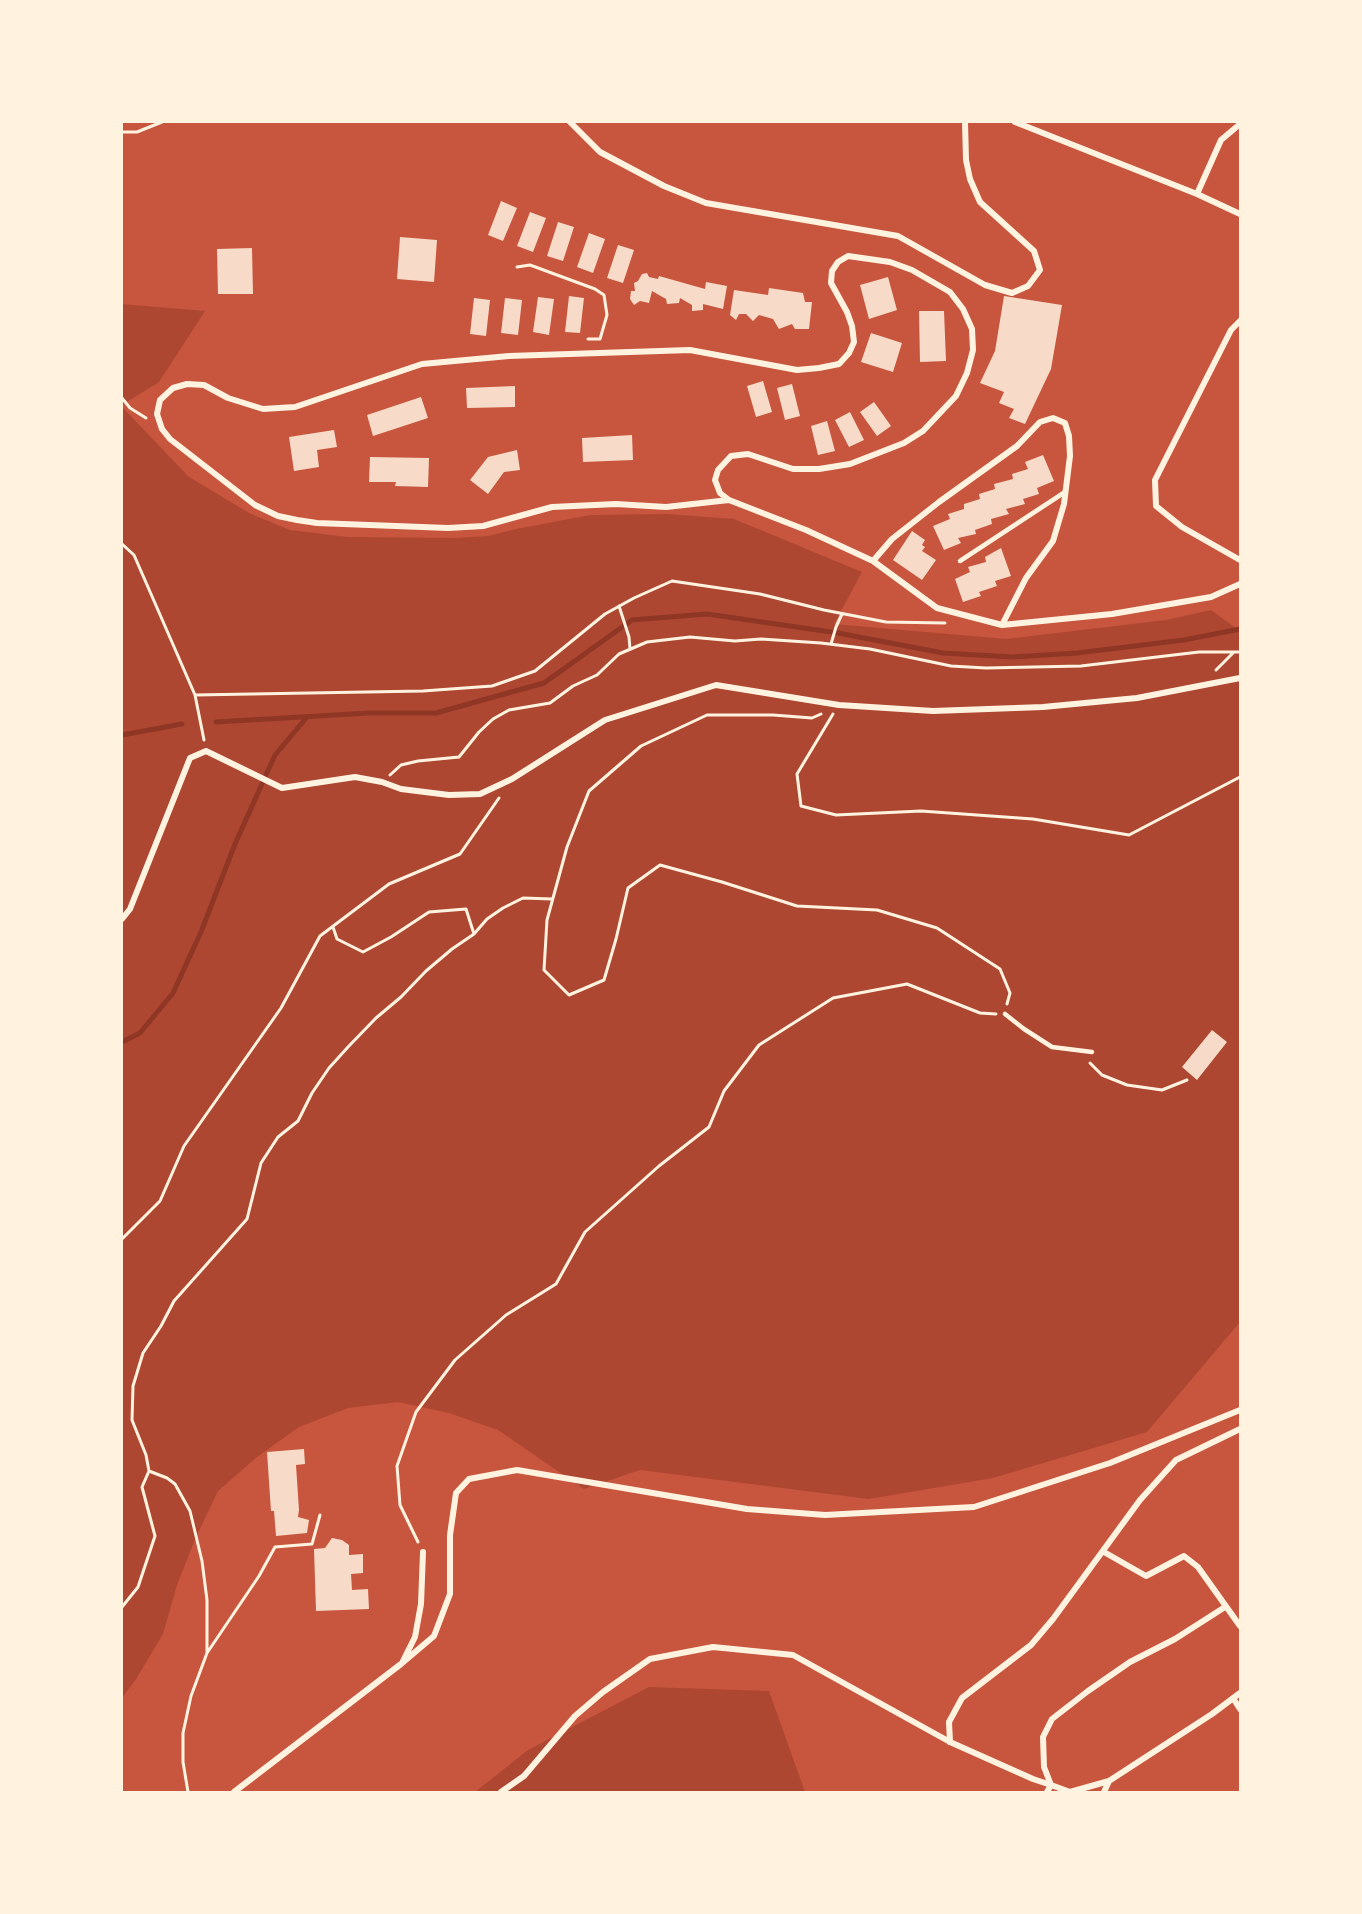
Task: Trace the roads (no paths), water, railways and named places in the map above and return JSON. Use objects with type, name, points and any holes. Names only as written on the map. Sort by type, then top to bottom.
[{"type":"street","points":[[570,122],[600,152],[664,186],[706,202],[898,236],[985,285],[1012,293],[1028,286],[1040,270],[1034,251],[980,202],[970,179],[966,160],[965,122]]},
{"type":"street","points":[[1015,122],[1197,194],[1240,214]]},
{"type":"street","points":[[1197,194],[1221,140],[1240,124]]},
{"type":"street","points":[[729,500],[666,507],[616,504],[552,507],[483,526],[448,528],[317,523],[278,516],[255,505],[170,440],[162,429],[157,414],[160,400],[173,388],[188,384],[204,385],[228,398],[263,409],[295,407],[422,364],[509,356],[690,350],[797,370],[839,364],[849,353],[854,342],[847,312],[831,283],[832,270],[838,262],[848,256],[890,262],[912,270],[950,292],[963,309],[972,329],[973,350],[968,373],[957,396],[923,431],[904,443],[850,464],[819,469],[792,469],[748,454],[731,456],[718,470],[715,480],[720,493],[729,500],[806,530],[873,561],[937,608],[1002,625],[1112,614],[1211,597],[1240,584]]},
{"type":"street","points":[[1240,321],[1231,330],[1155,480],[1156,506],[1182,527],[1240,560]]},
{"type":"street","points":[[873,561],[892,538],[1017,446],[1040,422],[1053,418],[1065,423],[1069,436],[1070,456],[1065,504],[1053,541],[1026,579],[1002,625]]},
{"type":"street","points":[[122,919],[135,898],[190,758],[206,751],[282,788],[355,777],[382,782],[401,789],[449,795],[480,794],[512,779],[605,720],[716,685],[839,705],[933,711],[1043,707],[1137,698],[1240,678]]},
{"type":"street","points":[[234,1792],[434,1636],[450,1594],[450,1535],[456,1493],[469,1479],[518,1470],[747,1509],[825,1515],[974,1507],[1110,1462],[1215,1422],[1240,1410]]},
{"type":"street","points":[[950,1742],[949,1722],[962,1698],[1031,1645],[1104,1552],[1140,1500],[1176,1460],[1240,1429]]},
{"type":"street","points":[[401,1664],[415,1637],[421,1604],[423,1552]]},
{"type":"street","points":[[1104,1552],[1146,1576],[1184,1556],[1198,1568],[1240,1626]]},
{"type":"street","points":[[1052,1785],[1044,1767],[1043,1737],[1052,1719],[1130,1662],[1174,1639],[1225,1607]]},
{"type":"street","points":[[501,1792],[524,1776],[575,1716],[603,1692],[650,1659],[713,1647],[793,1654],[950,1742],[1033,1779],[1070,1792],[1109,1781],[1240,1693]]},
{"type":"street","points":[[1233,1698],[1240,1709]]},
{"type":"street","points":[[1104,1792],[1109,1781]]},
{"type":"street","points":[[1047,1792],[1052,1785]]},
{"type":"lane","points":[[960,561],[1066,491]]},
{"type":"lane","points":[[1005,1014],[1052,1047],[1092,1052]]},
{"type":"waterway","points":[[216,722],[369,713],[436,713],[544,683],[632,620],[707,614],[838,633],[943,653],[1012,657],[1077,653],[1184,640],[1240,629]]},
{"type":"waterway","points":[[122,1042],[140,1033],[173,993],[275,755],[307,717]]},
{"type":"waterway","points":[[122,735],[182,724]]}]
